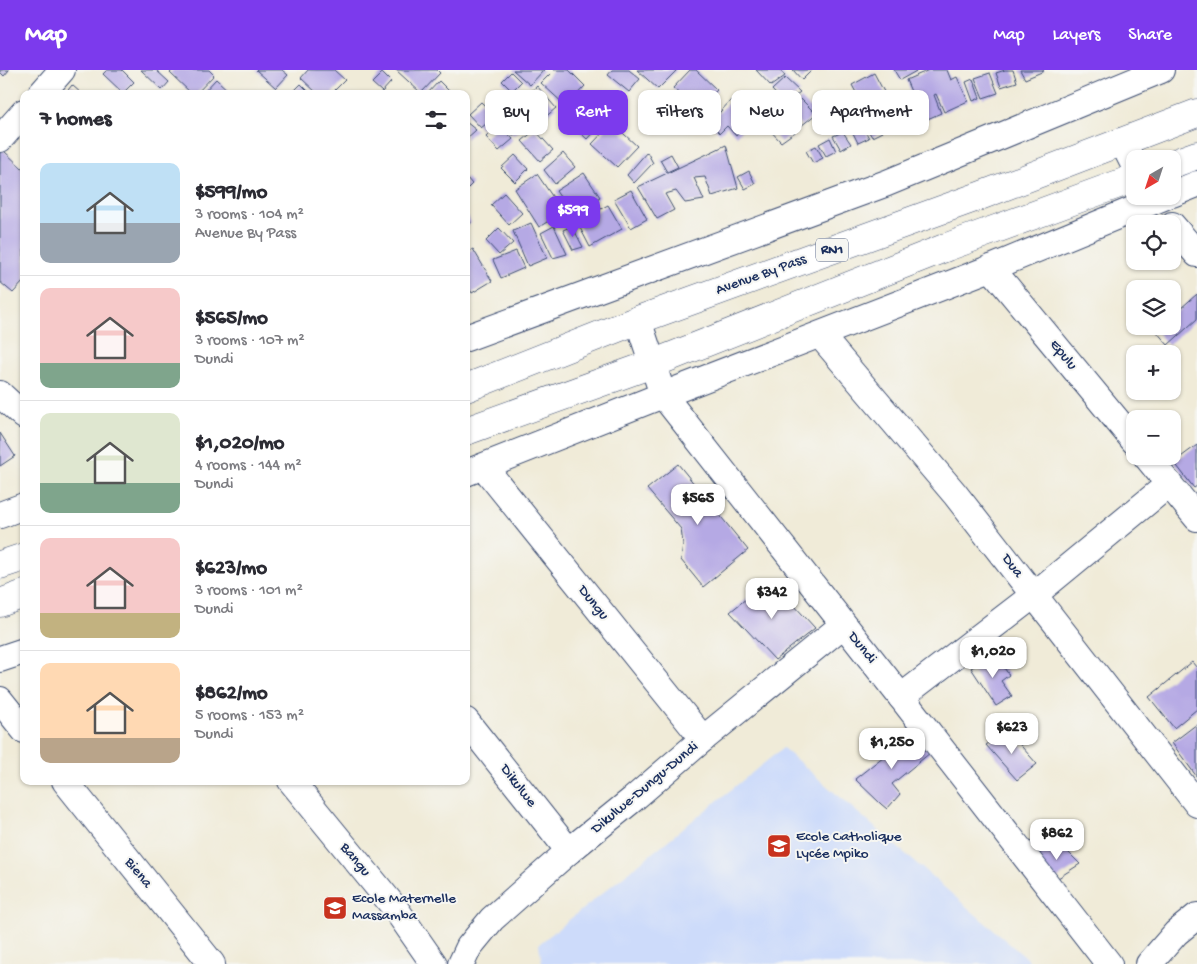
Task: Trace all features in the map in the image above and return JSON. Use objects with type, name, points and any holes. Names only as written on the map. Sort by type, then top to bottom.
[{"type":"highway","name":"Avenue By Pass","points":[[470,386],[638,320],[968,201],[1197,112]]},
{"type":"highway","points":[[1181,161],[1197,155]]},
{"type":"highway","points":[[470,430],[652,364],[947,247],[1126,181]]},
{"type":"highway","points":[[0,565],[20,558]]},
{"type":"highway","points":[[0,603],[20,596]]},
{"type":"street","points":[[44,90],[62,70]]},
{"type":"street","points":[[470,337],[887,184],[1161,70]]},
{"type":"street","points":[[0,139],[20,116]]},
{"type":"street","points":[[1122,141],[1126,150]]},
{"type":"street","points":[[1181,190],[1197,184]]},
{"type":"street","points":[[475,470],[991,268],[1141,205]]},
{"type":"street","points":[[1181,235],[1197,254]]},
{"type":"street","name":"Epulu","points":[[991,268],[1126,431]]},
{"type":"street","name":"Dundi","points":[[638,320],[663,395],[1109,964]]},
{"type":"street","name":"Dua","points":[[820,335],[955,494],[1197,804]]},
{"type":"street","points":[[0,394],[20,412]]},
{"type":"street","points":[[1153,465],[1197,518]]},
{"type":"street","name":"Dungu","points":[[475,470],[703,739]]},
{"type":"street","points":[[901,697],[1034,595],[1169,484]]},
{"type":"street","points":[[0,515],[20,508]]},
{"type":"street","name":"Dikulwe-Dungu-Dundi","points":[[461,964],[469,947],[492,919],[569,851],[843,625]]},
{"type":"street","points":[[0,659],[20,652]]},
{"type":"street","points":[[0,700],[20,725]]},
{"type":"street","name":"Dikulwe","points":[[470,727],[569,851]]},
{"type":"street","name":"Biena","points":[[68,785],[212,964]]},
{"type":"street","name":"Bangu","points":[[294,785],[395,908],[434,964]]},
{"type":"street","points":[[1148,964],[1176,934],[1197,916]]},
{"type":"shaded area","name":"Ecole Catholique Lycée Mpiko","points":[[783,748],[1033,964],[542,964],[539,944]]},
{"type":"building","points":[[0,70],[9,70],[4,76]]},
{"type":"building","points":[[107,70],[122,70],[134,82],[126,90],[120,90],[103,74]]},
{"type":"building","points":[[141,70],[156,70],[169,82],[162,90]]},
{"type":"building","points":[[173,70],[209,70],[214,75],[200,90],[188,90],[170,73]]},
{"type":"building","points":[[256,70],[282,70],[288,75],[276,88]]},
{"type":"building","points":[[308,70],[334,70],[345,80],[335,90],[314,90],[301,78]]},
{"type":"building","points":[[396,70],[437,70],[440,73],[424,90],[418,90]]},
{"type":"building","points":[[513,70],[544,70],[530,85]]},
{"type":"building","points":[[554,70],[569,70],[585,86],[581,90],[558,90],[558,99],[541,83]]},
{"type":"building","points":[[612,70],[629,70],[640,79],[629,92],[608,75]]},
{"type":"building","points":[[637,70],[677,70],[658,89]]},
{"type":"building","points":[[690,70],[696,70],[717,90],[675,90],[673,88]]},
{"type":"building","points":[[756,70],[780,70],[785,76],[771,86]]},
{"type":"building","points":[[793,70],[812,70],[802,80]]},
{"type":"building","points":[[894,70],[918,70],[900,80]]},
{"type":"building","points":[[929,70],[947,70],[951,80],[957,77],[968,101],[944,112],[936,94],[934,95],[941,113],[929,118],[929,90],[910,90],[906,80]]},
{"type":"building","points":[[1013,70],[1017,82],[1001,87],[996,73]]},
{"type":"building","points":[[1020,70],[1043,70],[1044,71],[1025,79]]},
{"type":"building","points":[[511,72],[521,82],[511,90],[502,81]]},
{"type":"building","points":[[382,73],[391,82],[384,90],[380,90],[372,83]]},
{"type":"building","points":[[874,73],[883,90],[855,90],[852,85]]},
{"type":"building","points":[[990,73],[998,93],[983,98],[975,78]]},
{"type":"building","points":[[785,78],[798,90],[772,90]]},
{"type":"building","points":[[216,79],[228,90],[206,90]]},
{"type":"building","points":[[973,79],[980,98],[973,101],[966,82]]},
{"type":"building","points":[[439,81],[448,90],[431,90]]},
{"type":"building","points":[[301,84],[307,90],[295,90]]},
{"type":"building","points":[[72,85],[78,90],[68,90]]},
{"type":"building","points":[[537,86],[540,90],[533,90]]},
{"type":"building","points":[[548,99],[556,108],[548,115]]},
{"type":"building","points":[[731,100],[731,130],[727,126],[721,132],[721,111]]},
{"type":"building","points":[[802,100],[812,110],[812,117],[802,125]]},
{"type":"building","points":[[481,102],[485,106],[485,125],[481,128],[470,116],[470,112]]},
{"type":"building","points":[[470,125],[476,130],[470,135]]},
{"type":"building","points":[[488,135],[509,135],[513,139],[499,151],[486,137]]},
{"type":"building","points":[[529,135],[540,135],[553,150],[540,161],[522,141]]},
{"type":"building","points":[[583,135],[591,135],[587,139]]},
{"type":"building","points":[[601,135],[625,135],[637,146],[617,167],[592,144]]},
{"type":"building","points":[[774,135],[791,135],[781,142]]},
{"type":"building","points":[[845,135],[851,144],[841,150],[833,136]]},
{"type":"building","points":[[854,135],[867,135],[869,138],[858,143]]},
{"type":"building","points":[[830,138],[836,151],[826,156],[819,144]]},
{"type":"building","points":[[726,145],[738,188],[712,196],[705,177],[694,178],[704,200],[685,203],[676,191],[665,194],[674,210],[657,219],[638,187]]},
{"type":"building","points":[[816,146],[823,158],[813,163],[806,151]]},
{"type":"building","points":[[2,149],[20,166],[20,285],[13,293],[0,282],[0,152]]},
{"type":"building","points":[[647,152],[653,163],[634,183],[627,175]]},
{"type":"building","points":[[563,153],[575,167],[555,184],[544,170]]},
{"type":"building","points":[[671,154],[678,167],[667,172],[660,160]]},
{"type":"building","points":[[515,155],[528,169],[515,182],[501,168]]},
{"type":"building","points":[[749,171],[755,184],[745,189],[738,177]]},
{"type":"building","points":[[584,173],[600,197],[572,215],[556,191]]},
{"type":"building","points":[[537,174],[563,212],[539,227],[515,189]]},
{"type":"building","points":[[631,190],[647,219],[631,228],[614,199]]},
{"type":"building","points":[[504,193],[522,213],[509,225],[491,205]]},
{"type":"building","points":[[608,205],[622,229],[590,247],[577,222]]},
{"type":"building","points":[[531,223],[547,258],[528,266],[513,231]]},
{"type":"building","points":[[554,226],[567,254],[553,258],[541,233]]},
{"type":"building","points":[[572,226],[583,247],[573,250],[563,230]]},
{"type":"building","points":[[499,228],[513,243],[499,255],[486,241]]},
{"type":"building","points":[[473,249],[492,281],[472,293],[470,290],[470,251]]},
{"type":"building","points":[[516,251],[524,268],[501,278],[493,260]]},
{"type":"building","points":[[1197,294],[1197,319],[1181,333],[1181,308]]},
{"type":"building","points":[[1159,335],[1179,335],[1168,345]]},
{"type":"building","points":[[0,433],[15,456],[0,466]]},
{"type":"building","points":[[1197,445],[1197,486],[1194,488],[1176,465],[1181,465],[1181,457]]},
{"type":"building","points":[[678,464],[748,550],[703,587],[681,560],[683,544],[681,529],[647,489]]},
{"type":"building","points":[[770,579],[815,628],[775,660],[730,612]]},
{"type":"building","points":[[994,653],[1009,675],[1001,681],[1012,696],[996,706],[971,668]]},
{"type":"building","points":[[1192,662],[1197,668],[1197,709],[1174,728],[1149,697]]},
{"type":"building","points":[[1197,724],[1197,777],[1172,743]]},
{"type":"building","points":[[1007,730],[1037,764],[1017,780],[986,745]]},
{"type":"building","points":[[913,733],[930,753],[892,784],[900,794],[887,809],[855,779]]},
{"type":"building","points":[[1057,841],[1080,864],[1055,880],[1035,857]]},
{"type":"place","name":"Ecole Catholique Lycée Mpiko","points":[[779,846]]},
{"type":"place","name":"Ecole Maternelle Massamba","points":[[335,908]]}]
